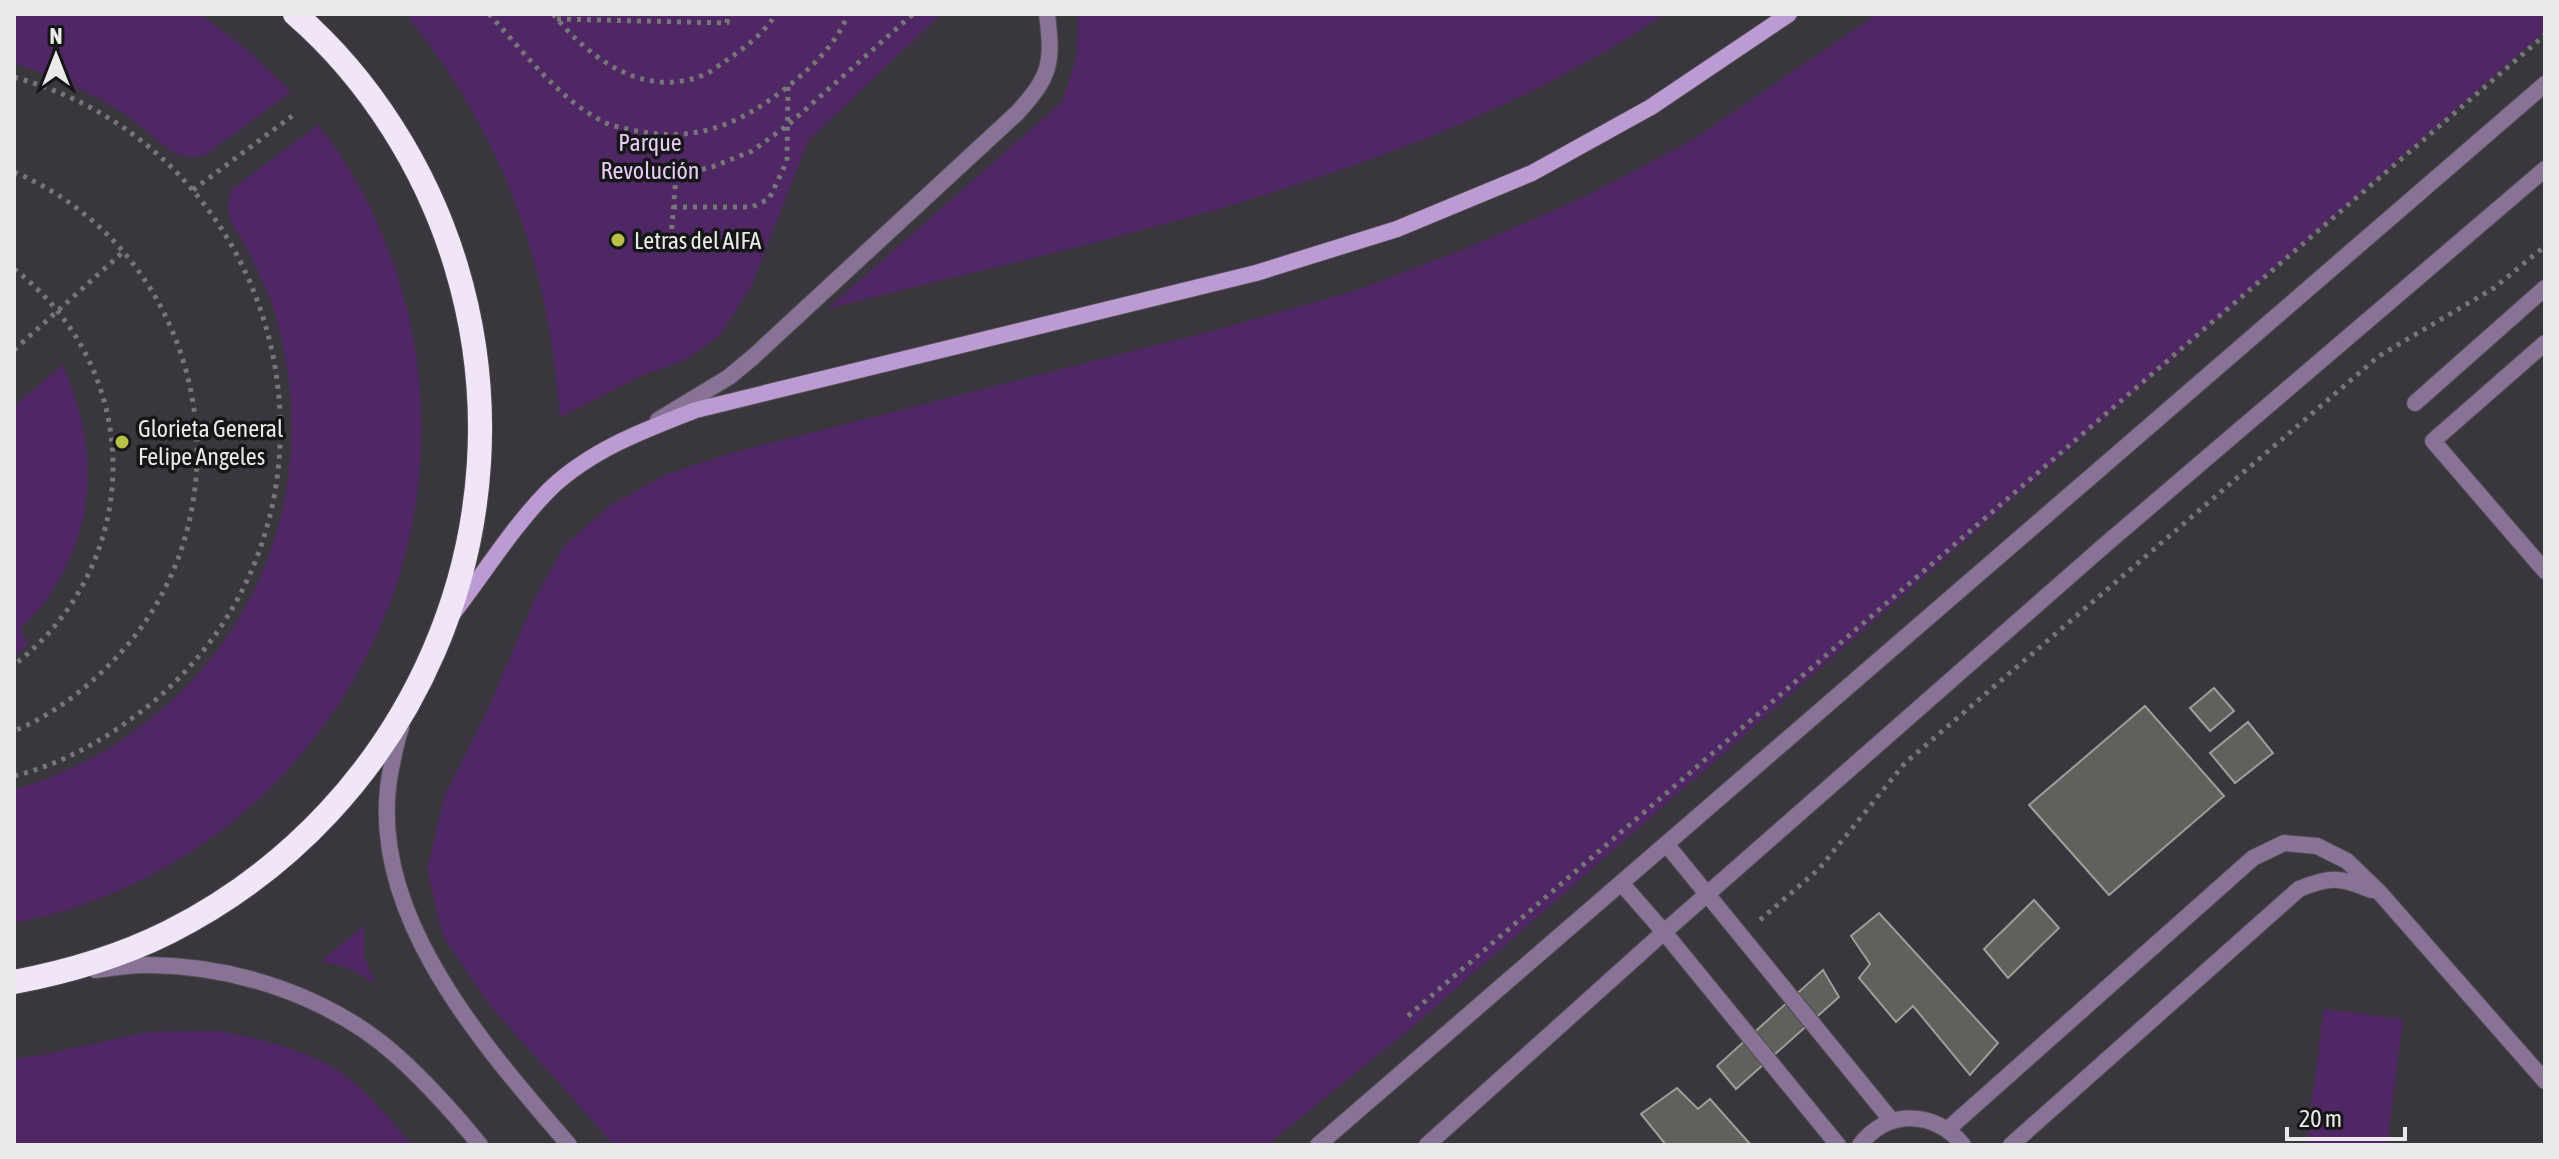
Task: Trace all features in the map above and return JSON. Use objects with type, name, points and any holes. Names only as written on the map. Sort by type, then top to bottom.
[{"type":"highway","points":[[14,982],[54,974],[113,956],[169,932],[222,901],[272,866],[317,825],[358,780],[393,730],[423,677],[447,621],[465,562],[476,502],[481,441],[480,391],[463,290],[443,229],[404,148],[377,105],[345,65],[295,14]]},
{"type":"main road","points":[[447,621],[515,529],[551,488],[589,459],[629,436],[696,410],[1256,273],[1397,229],[1532,173],[1651,107],[1789,14]]},
{"type":"lane","points":[[629,436],[702,395],[753,357],[1017,113],[1035,93],[1048,71],[1051,44],[1047,14]]},
{"type":"lane","points":[[1318,1145],[2545,84]]},
{"type":"lane","points":[[1427,1145],[1664,932],[2106,544],[2545,170]]},
{"type":"lane","points":[[2415,403],[2545,288]]},
{"type":"lane","points":[[2545,343],[2433,441],[2545,571]]},
{"type":"lane","points":[[423,677],[398,735],[386,795],[390,862],[413,930],[449,989],[501,1066],[569,1145]]},
{"type":"lane","points":[[1948,1129],[2253,858],[2284,843],[2317,846],[2347,861],[2380,893],[2545,1081]]},
{"type":"lane","points":[[1667,845],[1892,1121]]},
{"type":"lane","points":[[2011,1145],[2299,889],[2322,879],[2345,879],[2380,893]]},
{"type":"lane","points":[[1622,884],[1838,1145]]},
{"type":"lane","points":[[54,974],[148,964],[208,969],[277,986],[344,1019],[394,1054],[443,1101],[480,1145]]},
{"type":"lane","points":[[1860,1145],[1875,1129],[1892,1121],[1912,1118],[1931,1120],[1948,1129],[1963,1145]]},
{"type":"path","points":[[489,14],[542,73],[577,105],[607,124],[642,132],[679,135],[720,128],[761,109],[809,70],[840,34],[848,14]]},
{"type":"path","points":[[590,14],[595,20]]},
{"type":"path","points":[[684,14],[684,23]]},
{"type":"path","points":[[555,17],[727,23],[728,14]]},
{"type":"path","points":[[555,17],[604,63],[636,79],[668,83],[702,76],[738,53],[768,27],[776,14]]},
{"type":"path","points":[[671,239],[676,176],[712,167],[752,151],[788,125],[913,14]]},
{"type":"path","points":[[1408,1016],[2545,35]]},
{"type":"path","points":[[14,77],[64,94],[97,111],[156,152],[193,190],[226,234],[244,265],[269,332],[281,403],[282,443],[269,522],[256,561],[218,632],[166,692],[101,740],[65,759],[14,776]]},
{"type":"path","points":[[673,207],[752,207],[769,199],[787,161],[788,87]]},
{"type":"path","points":[[193,190],[292,116]]},
{"type":"path","points":[[14,172],[63,199],[95,223],[123,251],[147,283],[167,318],[182,354],[193,393],[198,432],[198,472],[182,550],[166,587],[146,621],[122,653],[93,681],[62,705],[14,731]]},
{"type":"path","points":[[1743,936],[1819,869],[1905,763],[2379,356],[2494,288],[2545,246]]},
{"type":"path","points":[[14,350],[123,251]]},
{"type":"path","points":[[14,269],[58,311],[84,348],[111,426],[114,467],[111,508],[101,548],[84,585],[61,620],[14,665]]},
{"type":"shaded area","points":[[14,14],[2545,14],[2545,1145],[14,1145]]},
{"type":"green space","points":[[14,14],[200,14],[251,53],[291,92],[204,156],[181,155],[167,148],[130,117],[97,98],[14,63]]},
{"type":"green space","name":"Parque Revolución","points":[[406,14],[941,14],[808,141],[751,287],[720,335],[685,360],[641,376],[560,417],[545,306],[515,203],[495,154],[470,107]]},
{"type":"green space","points":[[1078,14],[1665,14],[1570,71],[1470,120],[1366,161],[1152,227],[827,309],[1062,102],[1077,55]]},
{"type":"green space","points":[[1877,14],[2545,14],[2545,31],[1411,1028],[1267,1145],[614,1145],[489,1004],[443,936],[427,870],[444,797],[488,709],[536,596],[564,546],[611,505],[667,474],[731,453],[1212,331],[1351,292],[1470,247],[1588,195],[1694,139]]},
{"type":"green space","points":[[318,125],[357,183],[387,247],[402,291],[420,397],[416,501],[391,600],[346,692],[285,773],[208,841],[117,892],[14,923],[14,790],[87,760],[150,719],[203,668],[244,609],[274,542],[289,470],[290,395],[276,317],[258,271],[231,221],[228,204],[232,189]]},
{"type":"green space","points":[[63,365],[82,424],[87,453],[88,482],[84,511],[77,540],[65,568],[46,600],[20,629],[28,646],[14,656],[14,406]]},
{"type":"green space","points":[[364,926],[364,957],[376,984],[351,969],[321,961]]},
{"type":"green space","points":[[2324,1009],[2403,1019],[2387,1145],[2306,1145]]},
{"type":"green space","points":[[219,1031],[294,1050],[337,1070],[367,1095],[412,1145],[14,1145],[14,1059],[148,1032]]},
{"type":"building","points":[[2214,688],[2234,711],[2210,731],[2190,708]]},
{"type":"building","points":[[2145,706],[2224,796],[2109,895],[2029,805]]},
{"type":"building","points":[[2248,722],[2273,753],[2235,783],[2210,753]]},
{"type":"building","points":[[2034,900],[2059,928],[2008,978],[1984,949]]},
{"type":"building","points":[[1879,913],[1998,1043],[1970,1075],[1913,1006],[1896,1022],[1859,978],[1870,964],[1851,936]]},
{"type":"building","points":[[1823,970],[1839,997],[1736,1089],[1717,1066]]},
{"type":"building","points":[[1677,1088],[1698,1109],[1710,1099],[1751,1145],[1666,1145],[1641,1114]]},
{"type":"place","name":"Letras del AIFA","points":[[618,240]]},
{"type":"place","name":"Glorieta General Felipe Angeles","points":[[122,442]]}]
